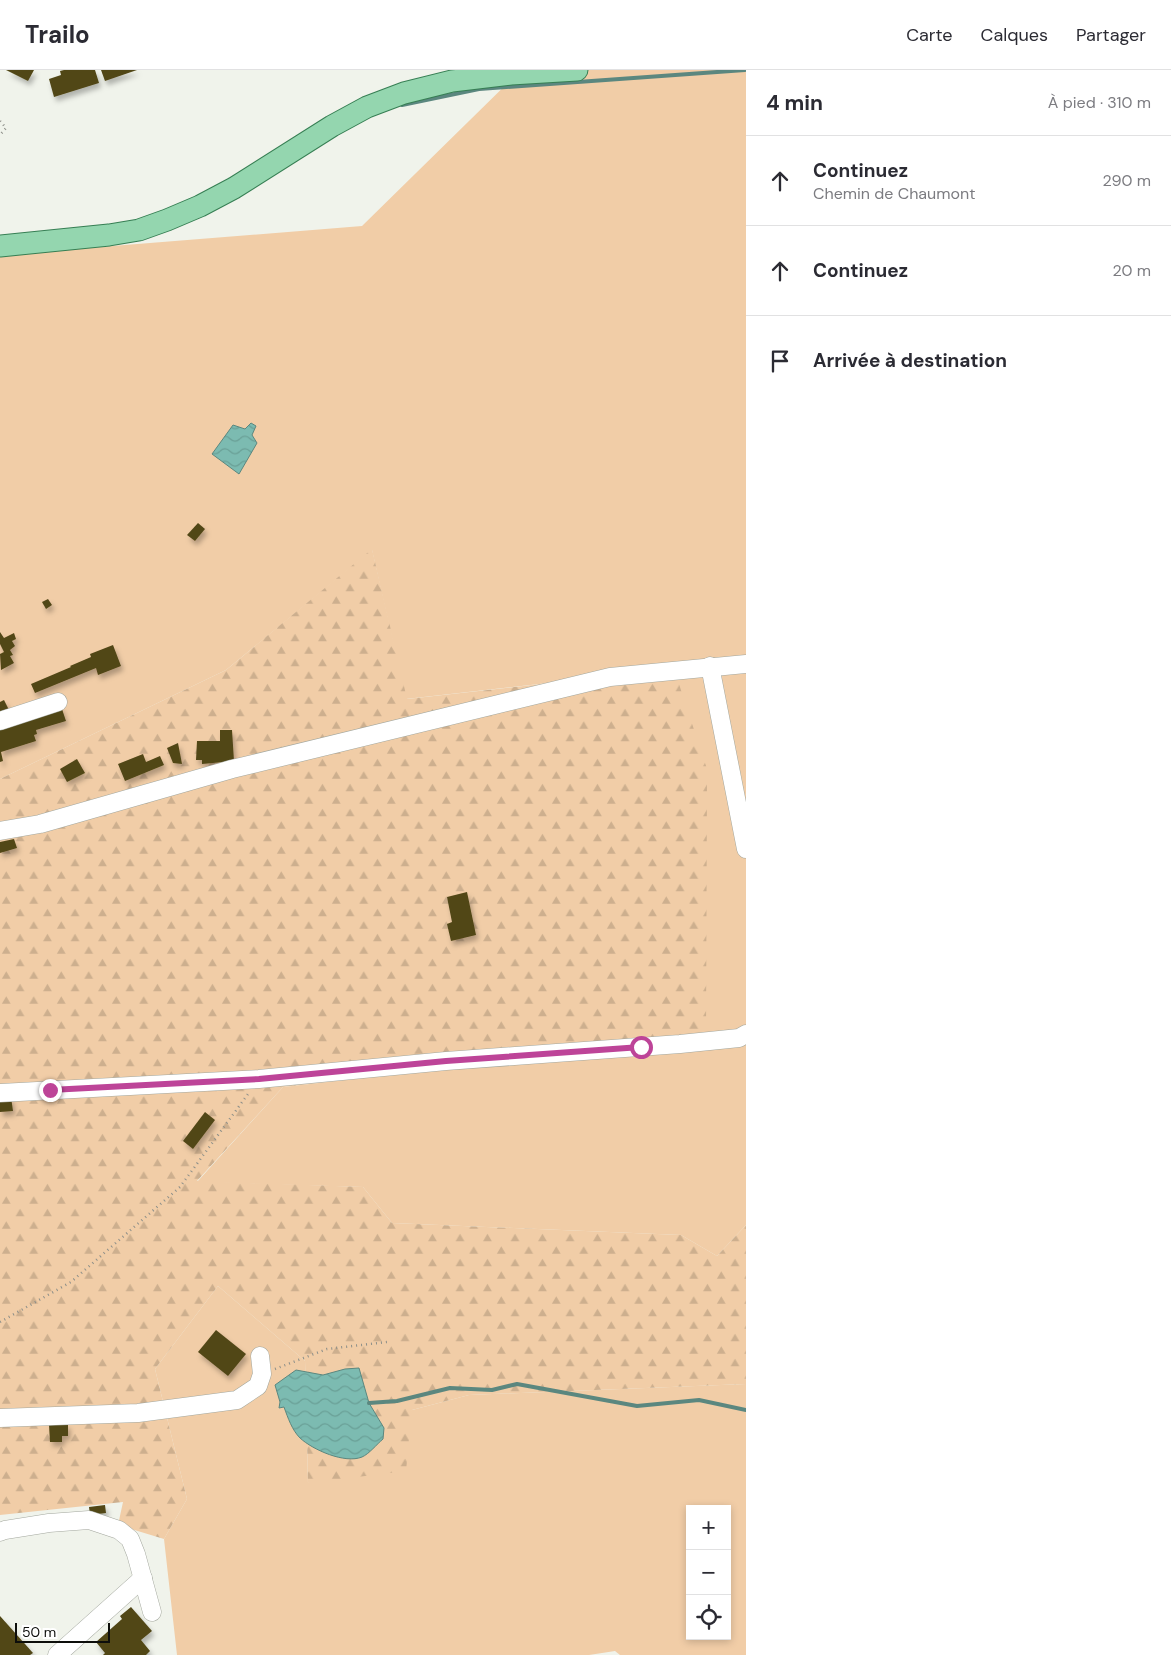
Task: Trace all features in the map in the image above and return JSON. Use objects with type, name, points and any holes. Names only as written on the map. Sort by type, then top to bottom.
[{"type":"main road","points":[[0,246],[52,242],[139,230],[167,220],[200,206],[234,188],[332,126],[366,108],[404,93],[452,81],[511,74],[577,70]]},
{"type":"street","points":[[0,831],[40,824],[232,769],[610,677],[746,664]]},
{"type":"street","points":[[710,666],[746,849]]},
{"type":"street","points":[[0,721],[58,702]]},
{"type":"street","points":[[0,1093],[83,1087],[259,1079],[446,1061],[680,1044],[739,1038],[746,1034]]},
{"type":"street","points":[[0,1418],[138,1413],[237,1400],[258,1386],[262,1374],[260,1356]]},
{"type":"street","points":[[0,1532],[49,1522],[89,1520],[119,1530],[130,1538],[152,1612]]},
{"type":"street","points":[[57,1655],[143,1578]]},
{"type":"path","points":[[0,121],[6,128],[0,135]]},
{"type":"path","points":[[0,1322],[72,1282],[180,1187],[259,1079]]},
{"type":"path","points":[[262,1374],[327,1349],[387,1342]]},
{"type":"green space","points":[[521,70],[746,70],[746,1225],[717,1256],[681,1235],[392,1223],[363,1187],[197,1182],[283,1087],[706,1039],[674,669],[406,699],[372,550],[226,670],[0,779],[0,255],[362,226]]},
{"type":"green space","points":[[372,549],[407,699],[674,669],[707,769],[706,1039],[283,1087],[197,1181],[363,1187],[392,1223],[681,1235],[717,1256],[746,1225],[746,1384],[469,1395],[412,1410],[406,1471],[308,1483],[305,1361],[218,1286],[155,1369],[187,1499],[164,1539],[118,1525],[123,1502],[0,1515],[0,779],[226,670]]},
{"type":"green space","points":[[218,1286],[305,1361],[308,1483],[412,1410],[469,1395],[746,1384],[746,1655],[620,1655],[615,1651],[589,1655],[177,1655],[164,1539],[187,1499],[155,1369]]},
{"type":"water","points":[[251,423],[256,426],[252,435],[257,443],[239,474],[212,454],[233,425],[245,429]]},
{"type":"water","points":[[359,1368],[369,1403],[384,1428],[383,1439],[365,1456],[355,1459],[330,1455],[306,1443],[290,1424],[284,1407],[279,1408],[280,1402],[275,1385],[296,1370],[323,1375],[345,1369]]},
{"type":"building","points":[[6,70],[34,70],[28,81]]},
{"type":"building","points":[[95,70],[99,83],[54,97],[49,79],[61,75],[60,71]]},
{"type":"building","points":[[101,70],[137,70],[105,81]]},
{"type":"building","points":[[198,523],[205,529],[195,541],[187,535]]},
{"type":"building","points":[[48,599],[52,605],[46,609],[42,602]]},
{"type":"building","points":[[0,632],[4,638],[14,633],[16,639],[12,641],[15,646],[10,650],[13,655],[10,656],[14,663],[1,670],[0,654],[4,652],[0,644]]},
{"type":"building","points":[[113,645],[121,666],[98,675],[96,668],[35,693],[31,684],[71,667],[91,657],[90,654]]},
{"type":"building","points":[[4,700],[9,710],[0,713],[0,702]]},
{"type":"building","points":[[61,706],[66,721],[36,730],[37,734],[34,735],[36,741],[1,752],[3,761],[0,762],[0,725]]},
{"type":"building","points":[[220,730],[232,730],[234,761],[202,764],[202,760],[196,760],[197,741],[220,741]]},
{"type":"building","points":[[178,743],[182,764],[173,763],[167,748]]},
{"type":"building","points":[[143,754],[146,762],[160,756],[164,765],[125,781],[118,764]]},
{"type":"building","points":[[77,759],[85,773],[67,782],[60,769]]},
{"type":"building","points":[[14,839],[17,848],[0,853],[0,842]]},
{"type":"building","points":[[467,892],[476,935],[451,941],[447,924],[452,922],[447,897]]},
{"type":"building","points":[[11,1097],[13,1111],[0,1112],[0,1098]]},
{"type":"building","points":[[205,1112],[215,1120],[193,1149],[183,1141]]},
{"type":"building","points":[[216,1330],[246,1354],[228,1376],[198,1352]]},
{"type":"building","points":[[68,1424],[68,1436],[62,1436],[62,1442],[50,1442],[49,1425]]},
{"type":"building","points":[[105,1505],[106,1513],[90,1515],[89,1507]]},
{"type":"building","points":[[131,1607],[152,1631],[141,1640],[150,1651],[146,1655],[103,1655],[105,1653],[96,1642],[122,1619],[120,1616]]},
{"type":"building","points":[[0,1616],[33,1653],[30,1655],[0,1655]]},
{"type":"waterway","points":[[402,105],[479,89],[745,70]]},
{"type":"waterway","points":[[369,1403],[397,1401],[450,1388],[492,1390],[517,1384],[637,1406],[699,1400],[746,1410]]},
{"type":"route","points":[[50,1090],[259,1079],[446,1061],[641,1047]]}]
